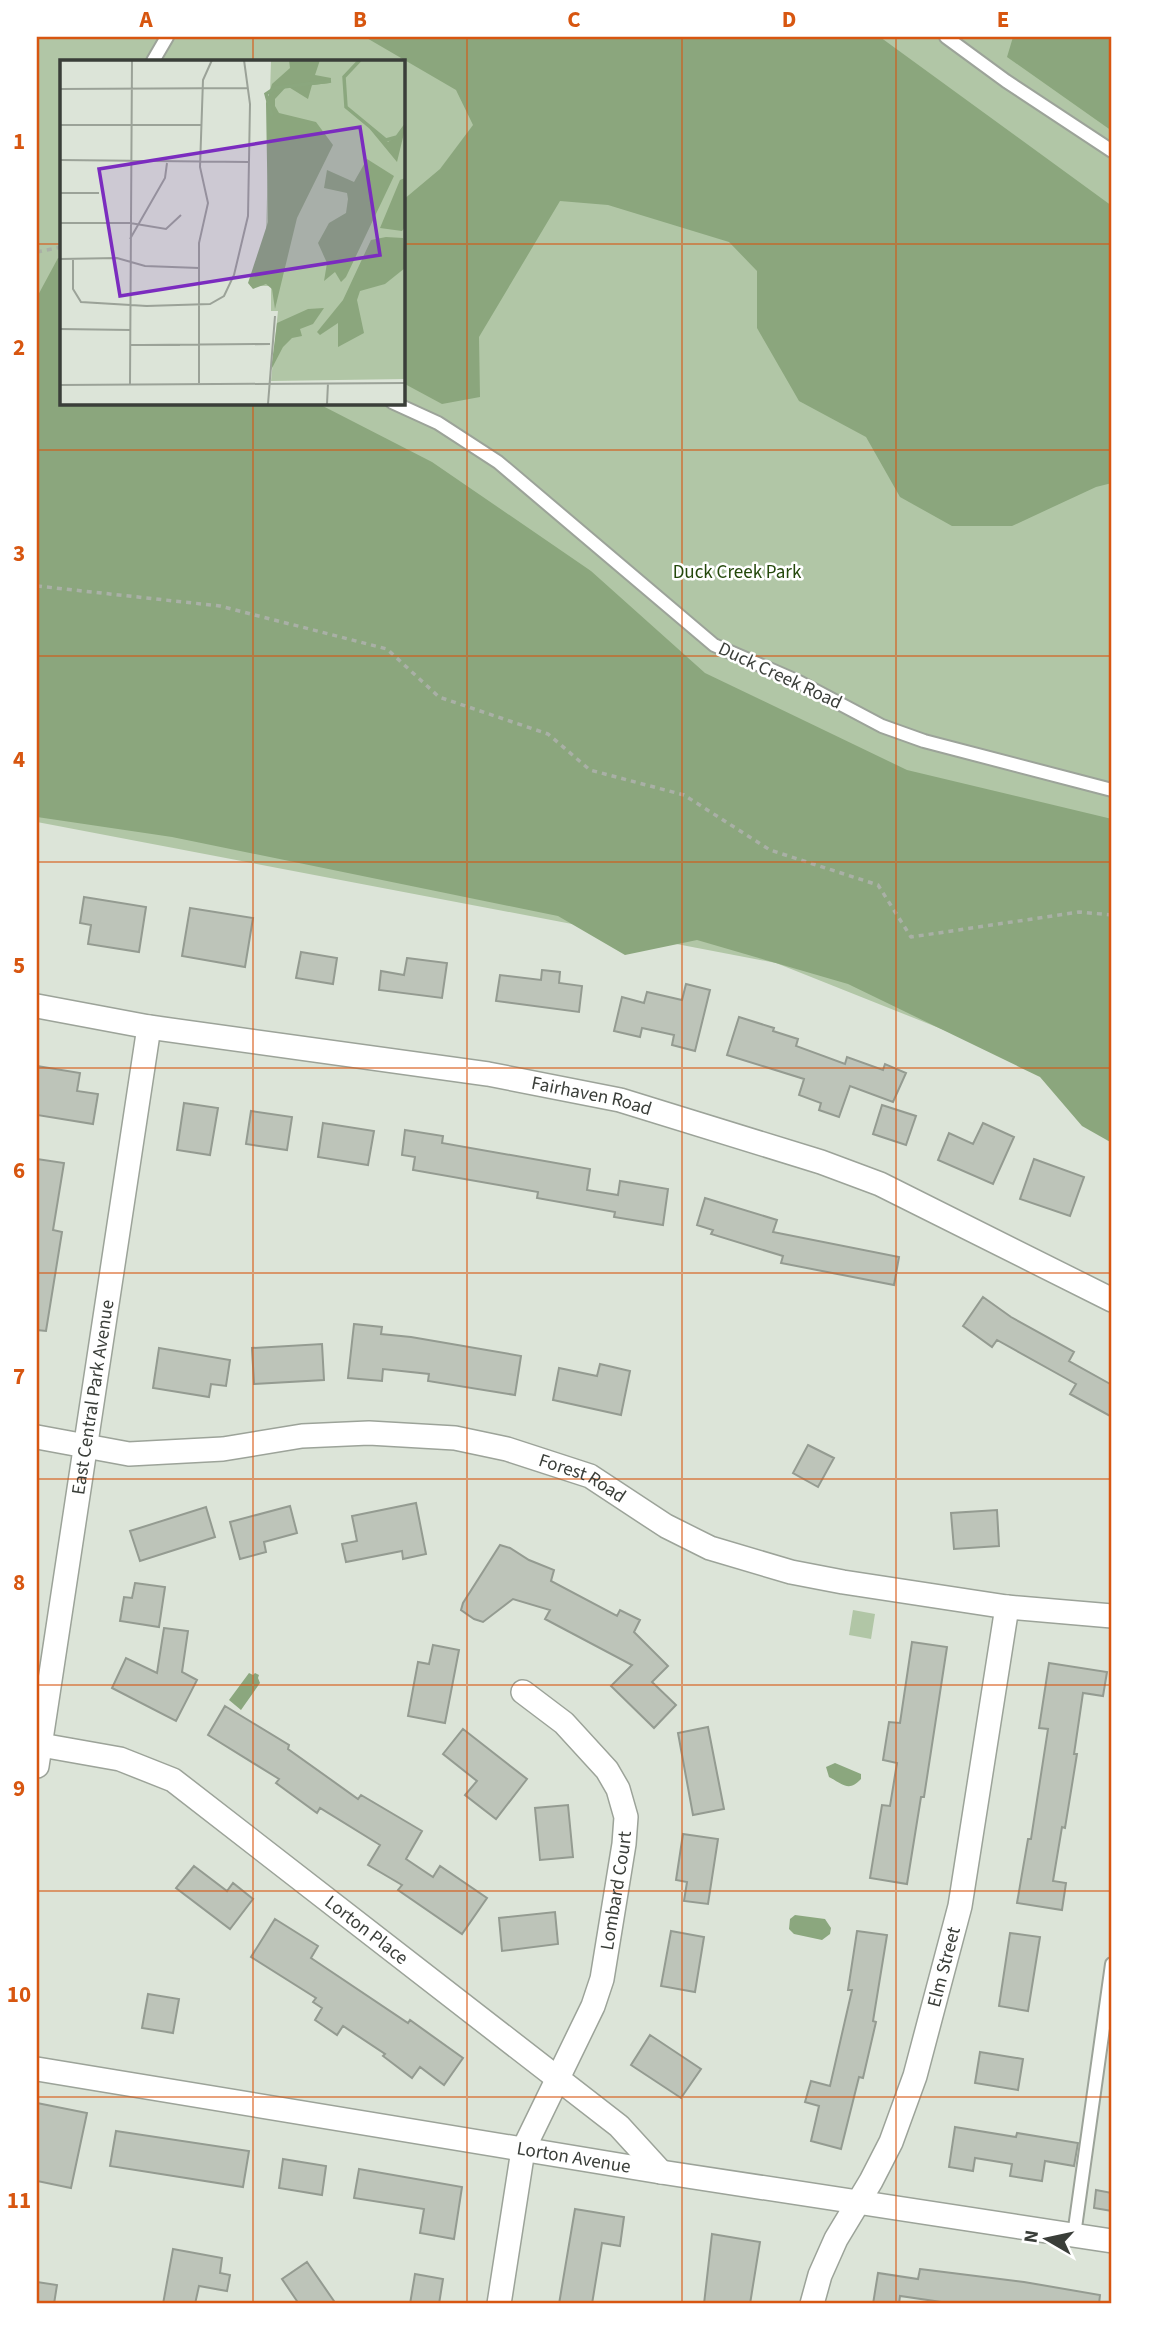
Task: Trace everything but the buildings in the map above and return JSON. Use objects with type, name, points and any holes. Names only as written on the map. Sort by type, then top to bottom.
[{"type":"street","name":"Fairhaven Road","points":[[37,1006],[149,1027],[488,1074],[620,1100],[821,1162],[880,1184],[1112,1300]]},
{"type":"street","name":"East Central Park Avenue","points":[[39,1755],[149,1027]]},
{"type":"street","name":"Forest Road","points":[[37,1437],[129,1454],[223,1449],[302,1436],[382,1433],[455,1438],[508,1449],[590,1476],[666,1526],[710,1548],[745,1560],[843,1583],[1007,1607],[1112,1616]]},
{"type":"street","name":"Elm Street","points":[[812,2304],[820,2275],[836,2239],[891,2142],[903,2112],[945,1968],[970,1848],[1007,1607]]},
{"type":"street","name":"Lombard Court","points":[[499,2304],[523,2150],[593,2006],[602,1979],[624,1844],[626,1816],[618,1789],[607,1770],[564,1723],[523,1692]]},
{"type":"street","name":"Lorton Place","points":[[39,1755],[120,1759],[173,1780],[619,2126],[661,2172]]},
{"type":"street","name":"Lorton Avenue","points":[[37,2069],[858,2204],[1112,2241]]},
{"type":"lane","points":[[154,60],[167,37]]},
{"type":"lane","points":[[946,37],[1006,81],[1112,151]]},
{"type":"lane","name":"Duck Creek Road","points":[[396,404],[438,423],[498,462],[714,645],[799,682],[893,730],[1015,766],[1112,790]]},
{"type":"lane","points":[[1073,2235],[1112,1964]]},
{"type":"path","points":[[37,252],[60,247]]},
{"type":"path","points":[[37,586],[220,606],[387,649],[439,697],[548,734],[590,770],[684,795],[770,850],[878,885],[911,937],[1079,912],[1112,915]]},
{"type":"green space","name":"Duck Creek Park","points":[[37,37],[1112,37],[1112,1097],[776,963],[37,822]]},
{"type":"green space","points":[[853,1610],[875,1614],[871,1639],[849,1635]]},
{"type":"shaded area","points":[[365,37],[880,37],[1112,206],[1112,483],[1096,487],[1012,526],[952,526],[900,497],[866,437],[799,401],[757,328],[757,271],[729,242],[608,205],[560,201],[479,337],[480,397],[442,404],[404,384],[404,199],[440,169],[473,125],[456,90]]},
{"type":"shaded area","points":[[1013,37],[1112,37],[1112,131],[1007,57]]},
{"type":"shaded area","points":[[60,258],[60,404],[319,404],[432,462],[591,571],[705,673],[907,770],[1112,819],[1112,1143],[1082,1126],[1040,1077],[848,984],[697,940],[625,955],[558,916],[172,837],[37,817],[37,297]]},
{"type":"shaded area","points":[[249,1673],[259,1675],[260,1683],[241,1710],[229,1700]]},
{"type":"shaded area","points":[[835,1763],[861,1774],[861,1779],[850,1786],[829,1777],[826,1767]]},
{"type":"shaded area","points":[[795,1915],[825,1919],[831,1928],[830,1934],[822,1940],[794,1934],[789,1929],[790,1919]]}]
